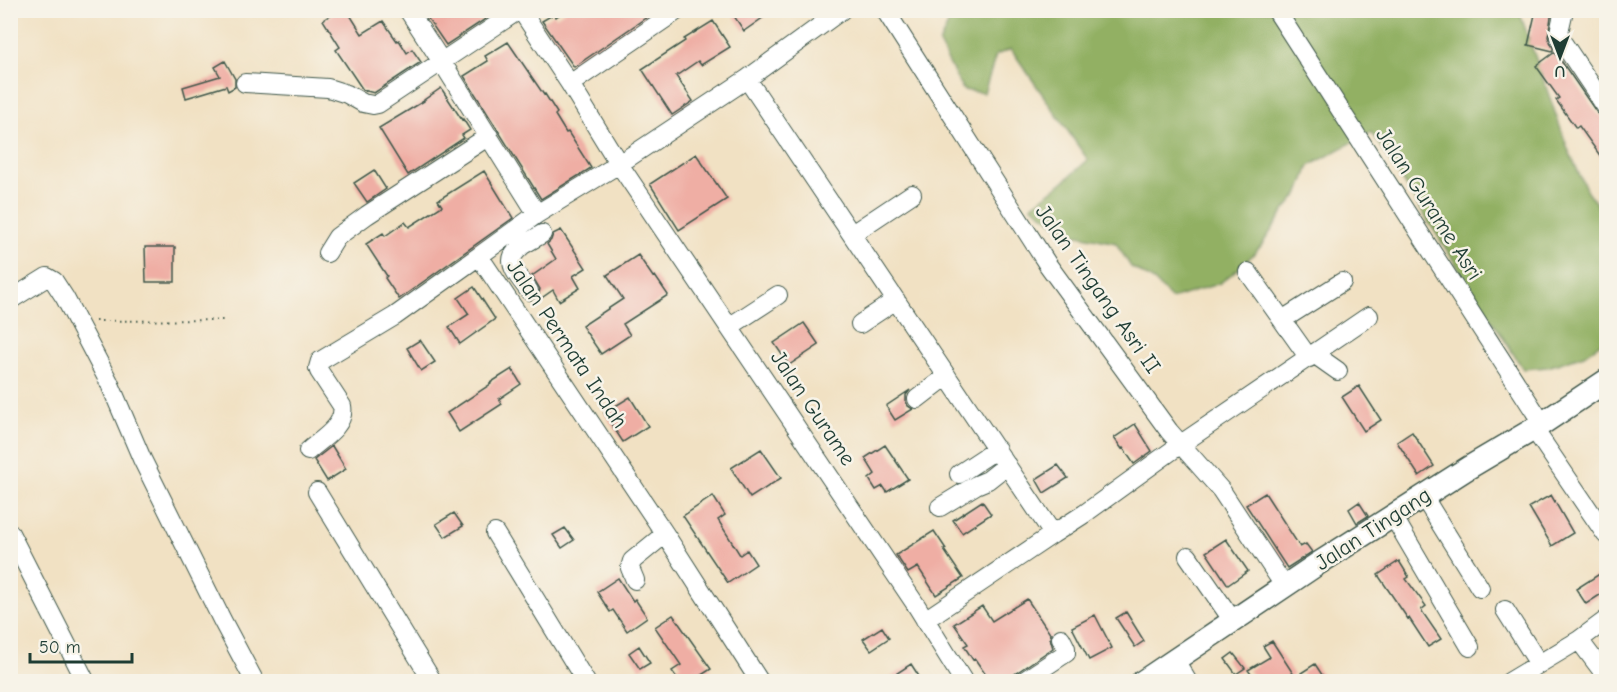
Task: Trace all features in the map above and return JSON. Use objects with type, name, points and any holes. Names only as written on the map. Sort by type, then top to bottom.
[{"type":"main road","name":"Jalan Tingang","points":[[1142,681],[1423,496],[1538,426],[1606,381]]},
{"type":"street","points":[[408,10],[537,214]]},
{"type":"street","points":[[245,83],[328,88],[339,90],[363,103],[373,105],[382,102],[520,10]]},
{"type":"street","name":"Jalan Gurame","points":[[520,10],[570,84],[619,164],[916,605],[964,681]]},
{"type":"street","points":[[570,84],[678,10]]},
{"type":"street","points":[[529,291],[511,262],[520,237],[537,214],[619,164],[747,79],[842,10]]},
{"type":"street","name":"Jalan Tingang Asri II","points":[[885,10],[1048,265],[1169,431],[1221,490],[1285,586]]},
{"type":"street","name":"Jalan Gurame Asri","points":[[1276,10],[1606,535]]},
{"type":"street","points":[[1564,10],[1559,37],[1606,107]]},
{"type":"street","points":[[747,79],[1053,534]]},
{"type":"street","points":[[327,253],[337,237],[367,215],[489,136]]},
{"type":"street","points":[[852,234],[912,194]]},
{"type":"street","points":[[479,256],[520,237],[542,234]]},
{"type":"street","name":"Jalan Permata Indah","points":[[308,450],[339,424],[343,412],[342,406],[319,371],[320,361],[395,316],[479,256],[665,534],[760,681]]},
{"type":"street","points":[[1248,272],[1282,320],[1312,356],[1338,370]]},
{"type":"street","points":[[10,300],[47,278],[54,281],[65,298],[112,389],[147,469],[255,681]]},
{"type":"street","points":[[1282,320],[1342,282]]},
{"type":"street","points":[[729,327],[778,295]]},
{"type":"street","points":[[860,324],[896,300]]},
{"type":"street","points":[[925,620],[1084,514],[1181,444],[1369,316]]},
{"type":"street","points":[[917,399],[947,376]]},
{"type":"street","points":[[959,474],[997,449]]},
{"type":"street","points":[[940,507],[988,480],[1007,465]]},
{"type":"street","points":[[318,492],[433,681]]},
{"type":"street","points":[[1423,496],[1480,588]]},
{"type":"street","points":[[1393,516],[1470,647]]},
{"type":"street","points":[[10,533],[86,681]]},
{"type":"street","points":[[495,533],[586,681]]},
{"type":"street","points":[[635,580],[630,568],[632,561],[665,534]]},
{"type":"street","points":[[1188,556],[1233,621]]},
{"type":"street","points":[[1505,610],[1539,664]]},
{"type":"street","points":[[1516,680],[1606,620]]},
{"type":"street","points":[[1022,681],[1066,653],[1061,638]]},
{"type":"street","points":[[1579,640],[1606,676]]},
{"type":"street","points":[[1175,660],[1188,681]]},
{"type":"path","points":[[77,321],[224,320]]},
{"type":"green space","points":[[954,11],[1519,11],[1568,149],[1587,191],[1606,217],[1606,339],[1584,355],[1548,367],[1523,369],[1371,132],[1309,166],[1299,193],[1261,246],[1243,265],[1220,283],[1172,299],[1154,281],[1131,267],[1116,243],[1069,233],[1031,206],[1088,160],[1011,49],[996,55],[984,93],[963,90],[939,44]]},
{"type":"building","points":[[338,10],[347,10],[362,34],[383,21],[407,53],[412,49],[421,62],[374,93],[363,90],[336,50],[340,47],[323,20]]},
{"type":"building","points":[[422,10],[482,10],[487,18],[446,45]]},
{"type":"building","points":[[566,10],[657,10],[574,67],[542,21],[554,14],[556,17]]},
{"type":"building","points":[[730,10],[774,10],[744,31]]},
{"type":"building","points":[[1536,10],[1552,10],[1548,37],[1553,51],[1528,45]]},
{"type":"building","points":[[713,21],[730,47],[701,65],[698,61],[676,76],[693,101],[672,115],[642,69]]},
{"type":"building","points":[[508,42],[545,94],[566,133],[568,132],[591,168],[541,199],[464,76],[488,61],[485,56]]},
{"type":"building","points":[[1555,52],[1597,113],[1606,121],[1606,164],[1579,126],[1576,128],[1556,100],[1559,98],[1536,66]]},
{"type":"building","points":[[225,61],[235,79],[235,87],[228,91],[226,86],[186,98],[183,87],[220,76],[215,67]]},
{"type":"building","points":[[441,88],[470,130],[462,135],[464,138],[408,175],[379,128]]},
{"type":"building","points":[[696,154],[727,199],[679,230],[650,184]]},
{"type":"building","points":[[374,170],[386,189],[367,202],[354,183]]},
{"type":"building","points":[[484,171],[513,218],[399,299],[366,244],[383,233],[385,236],[405,222],[409,227],[442,206],[438,200]]},
{"type":"building","points":[[561,230],[586,268],[573,276],[580,288],[559,301],[553,290],[540,299],[538,297],[540,289],[532,276],[556,259],[547,244],[553,234]]},
{"type":"building","points":[[145,247],[175,247],[175,282],[146,282]]},
{"type":"building","points":[[638,255],[668,295],[623,324],[630,335],[601,354],[582,326],[623,299],[607,275]]},
{"type":"building","points":[[474,287],[495,319],[460,344],[449,327],[469,314],[458,298]]},
{"type":"building","points":[[804,323],[819,345],[789,365],[774,343]]},
{"type":"building","points":[[420,340],[435,362],[421,371],[407,348]]},
{"type":"building","points":[[512,369],[521,384],[499,399],[502,404],[459,432],[447,413]]},
{"type":"building","points":[[1359,386],[1381,420],[1364,431],[1342,397]]},
{"type":"building","points":[[910,390],[906,395],[906,401],[913,409],[895,420],[886,406]]},
{"type":"building","points":[[630,397],[648,426],[623,442],[604,413]]},
{"type":"building","points":[[1135,424],[1152,451],[1134,464],[1114,438]]},
{"type":"building","points":[[1412,432],[1434,466],[1419,476],[1397,442]]},
{"type":"building","points":[[885,445],[908,479],[887,492],[883,486],[876,490],[869,479],[875,474],[865,458]]},
{"type":"building","points":[[332,446],[346,469],[327,481],[314,460]]},
{"type":"building","points":[[761,449],[781,478],[750,498],[731,468]]},
{"type":"building","points":[[1058,465],[1068,478],[1044,493],[1036,479]]},
{"type":"building","points":[[1265,493],[1300,547],[1306,544],[1312,552],[1287,568],[1246,505]]},
{"type":"building","points":[[1551,495],[1573,533],[1552,546],[1529,507]]},
{"type":"building","points":[[713,496],[725,515],[718,520],[740,555],[747,550],[756,564],[728,583],[683,516]]},
{"type":"building","points":[[982,501],[991,514],[962,533],[953,520]]},
{"type":"building","points":[[1359,502],[1368,516],[1357,523],[1349,509]]},
{"type":"building","points":[[454,513],[463,526],[445,537],[436,524]]},
{"type":"building","points":[[565,528],[574,540],[562,548],[553,535]]},
{"type":"building","points":[[934,531],[963,578],[936,595],[918,567],[908,573],[896,555]]},
{"type":"building","points":[[1226,539],[1248,571],[1228,585],[1206,552]]},
{"type":"building","points":[[1399,561],[1409,577],[1406,579],[1426,606],[1421,610],[1441,639],[1428,647],[1378,575]]},
{"type":"building","points":[[1601,573],[1606,581],[1606,591],[1586,604],[1576,589]]},
{"type":"building","points":[[618,578],[647,617],[627,631],[613,610],[610,612],[597,592]]},
{"type":"building","points":[[1027,599],[1051,635],[1053,648],[1012,676],[1011,681],[990,681],[964,646],[968,644],[954,624],[982,606],[992,621]]},
{"type":"building","points":[[1126,612],[1144,641],[1135,647],[1116,618]]},
{"type":"building","points":[[673,615],[711,669],[692,681],[679,681],[672,671],[681,665],[655,627]]},
{"type":"building","points":[[1095,615],[1112,648],[1089,660],[1072,627]]},
{"type":"building","points":[[882,627],[889,638],[871,650],[863,639]]},
{"type":"building","points":[[1272,641],[1294,675],[1283,681],[1256,681],[1248,670],[1270,657],[1263,646]]},
{"type":"building","points":[[639,646],[650,663],[640,669],[629,653]]},
{"type":"building","points":[[1233,653],[1245,668],[1236,674],[1225,659]]},
{"type":"building","points":[[911,664],[922,681],[885,681]]},
{"type":"building","points":[[1315,664],[1326,681],[1307,681],[1301,673]]}]
